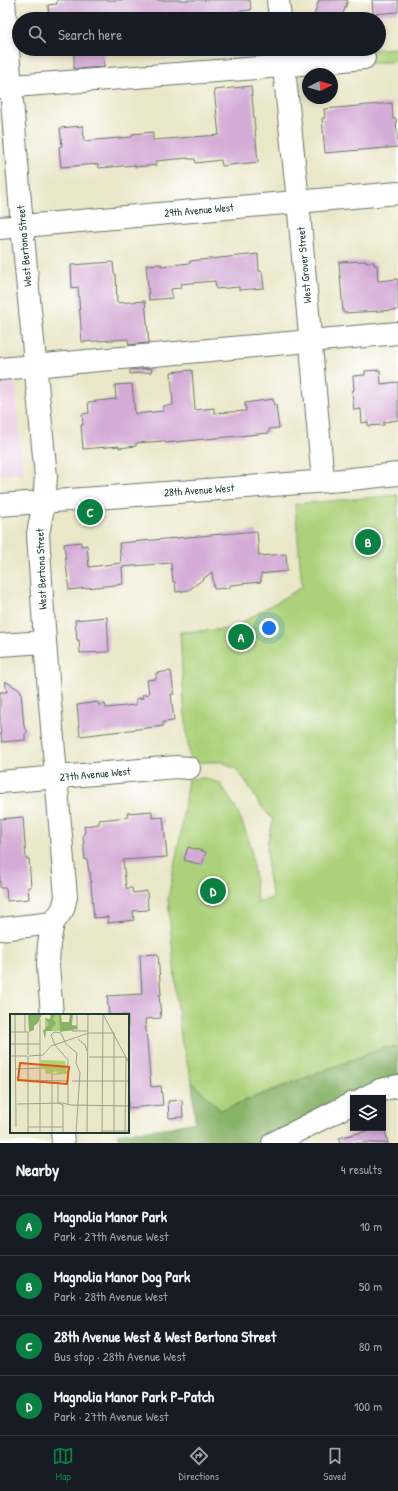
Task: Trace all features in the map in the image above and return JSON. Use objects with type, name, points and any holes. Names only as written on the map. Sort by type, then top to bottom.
[{"type":"street","name":"West Bertona Street","points":[[4,0],[5,86],[22,226],[46,477],[44,502],[38,534],[45,642],[66,898],[63,909],[53,923],[49,944],[48,966],[52,1014]]},
{"type":"street","points":[[278,0],[279,12]]},
{"type":"street","points":[[5,86],[283,57],[364,58]]},
{"type":"street","name":"West Grover Street","points":[[283,57],[298,201],[323,481]]},
{"type":"street","name":"29th Avenue West","points":[[0,228],[398,193]]},
{"type":"street","points":[[0,368],[398,333]]},
{"type":"street","name":"28th Avenue West","points":[[0,505],[398,474]]},
{"type":"street","points":[[0,645],[45,642]]},
{"type":"street","name":"27th Avenue West","points":[[0,782],[176,767],[189,768]]},
{"type":"street","points":[[0,928],[53,923]]},
{"type":"street","points":[[370,1095],[380,1090],[398,1086]]},
{"type":"street","points":[[273,1143],[350,1104]]},
{"type":"street","points":[[62,1133],[63,1143]]},
{"type":"shaded area","points":[[14,373],[23,473],[0,475],[0,375]]},
{"type":"green space","points":[[398,48],[398,61],[365,64],[364,56],[386,56],[386,49]]},
{"type":"green space","points":[[398,495],[398,1047],[383,1048],[221,1110],[192,1082],[181,1039],[177,1001],[168,899],[181,831],[188,779],[203,778],[220,783],[238,812],[251,846],[257,902],[273,898],[268,875],[267,844],[273,820],[258,802],[247,783],[237,770],[223,762],[190,762],[184,705],[180,632],[231,629],[302,587],[295,504]]},
{"type":"green space","points":[[398,1047],[398,1094],[386,1099],[386,1095],[350,1095],[350,1112],[268,1143],[125,1143],[121,1142],[117,1134],[172,1127],[195,1122],[192,1082],[221,1110],[383,1048]]},
{"type":"building","points":[[57,0],[250,0],[251,10],[233,12],[48,12],[48,5],[57,4]]},
{"type":"building","points":[[319,0],[348,0],[344,12],[315,12]]},
{"type":"building","points":[[372,0],[398,0],[398,12],[373,12]]},
{"type":"building","points":[[74,56],[103,56],[104,67],[74,69]]},
{"type":"building","points":[[251,86],[258,162],[222,166],[221,160],[196,163],[195,159],[188,158],[156,161],[156,165],[135,167],[135,165],[99,168],[98,164],[61,167],[59,147],[62,146],[60,128],[83,126],[84,141],[132,137],[132,134],[153,132],[153,140],[219,135],[214,90]]},
{"type":"building","points":[[392,103],[393,119],[396,119],[398,147],[325,153],[322,118],[325,118],[324,109]]},
{"type":"building","points":[[258,254],[259,271],[262,271],[264,288],[239,290],[239,287],[216,289],[215,281],[180,284],[181,288],[171,289],[172,298],[149,300],[146,265],[161,264],[161,266],[190,263],[190,261]]},
{"type":"building","points":[[113,262],[114,274],[116,274],[117,303],[145,301],[149,343],[129,345],[128,339],[82,342],[78,287],[72,288],[71,265]]},
{"type":"building","points":[[339,262],[374,262],[374,265],[377,265],[378,281],[398,279],[398,310],[343,313]]},
{"type":"building","points":[[151,368],[152,372],[130,374],[130,370]]},
{"type":"building","points":[[192,370],[195,410],[214,408],[214,413],[246,411],[245,403],[273,399],[274,405],[276,405],[279,428],[269,429],[269,433],[165,443],[165,441],[136,443],[136,446],[119,448],[119,446],[83,449],[81,425],[83,425],[82,414],[89,413],[88,402],[116,399],[115,385],[132,384],[135,414],[163,411],[163,406],[173,405],[171,372]]},
{"type":"building","points":[[380,370],[381,384],[398,382],[398,420],[384,422],[384,425],[368,426],[368,422],[362,423],[361,409],[354,410],[352,391],[354,390],[353,376],[365,375],[365,371]]},
{"type":"building","points":[[257,531],[259,556],[286,554],[287,571],[261,574],[261,582],[230,585],[230,588],[214,589],[212,572],[189,590],[176,592],[175,582],[173,582],[171,563],[122,567],[123,584],[69,590],[64,544],[81,542],[81,546],[87,545],[89,567],[121,563],[119,543]]},
{"type":"building","points":[[107,617],[109,652],[80,653],[75,620]]},
{"type":"building","points":[[171,671],[174,694],[171,694],[174,721],[163,722],[163,726],[80,736],[77,705],[98,702],[99,705],[105,704],[106,708],[136,705],[136,699],[143,698],[142,695],[149,694],[147,680],[156,679],[156,673]]},
{"type":"building","points":[[5,681],[21,691],[24,727],[28,731],[25,734],[25,740],[2,742],[0,729],[0,692],[7,692]]},
{"type":"building","points":[[152,811],[152,818],[163,817],[167,857],[123,860],[126,888],[132,888],[133,893],[147,891],[148,910],[133,911],[134,920],[108,923],[108,917],[94,918],[90,872],[87,859],[85,860],[83,835],[85,832],[84,826],[99,824],[99,820],[128,817],[127,813]]},
{"type":"building","points":[[23,817],[26,859],[29,859],[31,887],[28,887],[29,899],[7,901],[6,888],[0,888],[0,819]]},
{"type":"building","points":[[188,847],[206,852],[202,865],[184,860]]},
{"type":"building","points":[[158,954],[161,1018],[145,1019],[151,1087],[161,1086],[163,1105],[129,1108],[129,1014],[109,1014],[107,996],[142,994],[140,955]]},
{"type":"building","points":[[182,1100],[183,1117],[169,1118],[168,1101]]},
{"type":"building","points":[[366,1131],[385,1131],[388,1143],[340,1143],[339,1138]]},
{"type":"place","name":"28th Avenue West & West Bertona Street","points":[[90,512]]},
{"type":"place","name":"Magnolia Manor Dog Park","points":[[368,542]]},
{"type":"place","name":"Magnolia Manor Park","points":[[241,637]]},
{"type":"place","name":"Magnolia Manor Park P-Patch","points":[[213,891]]}]
